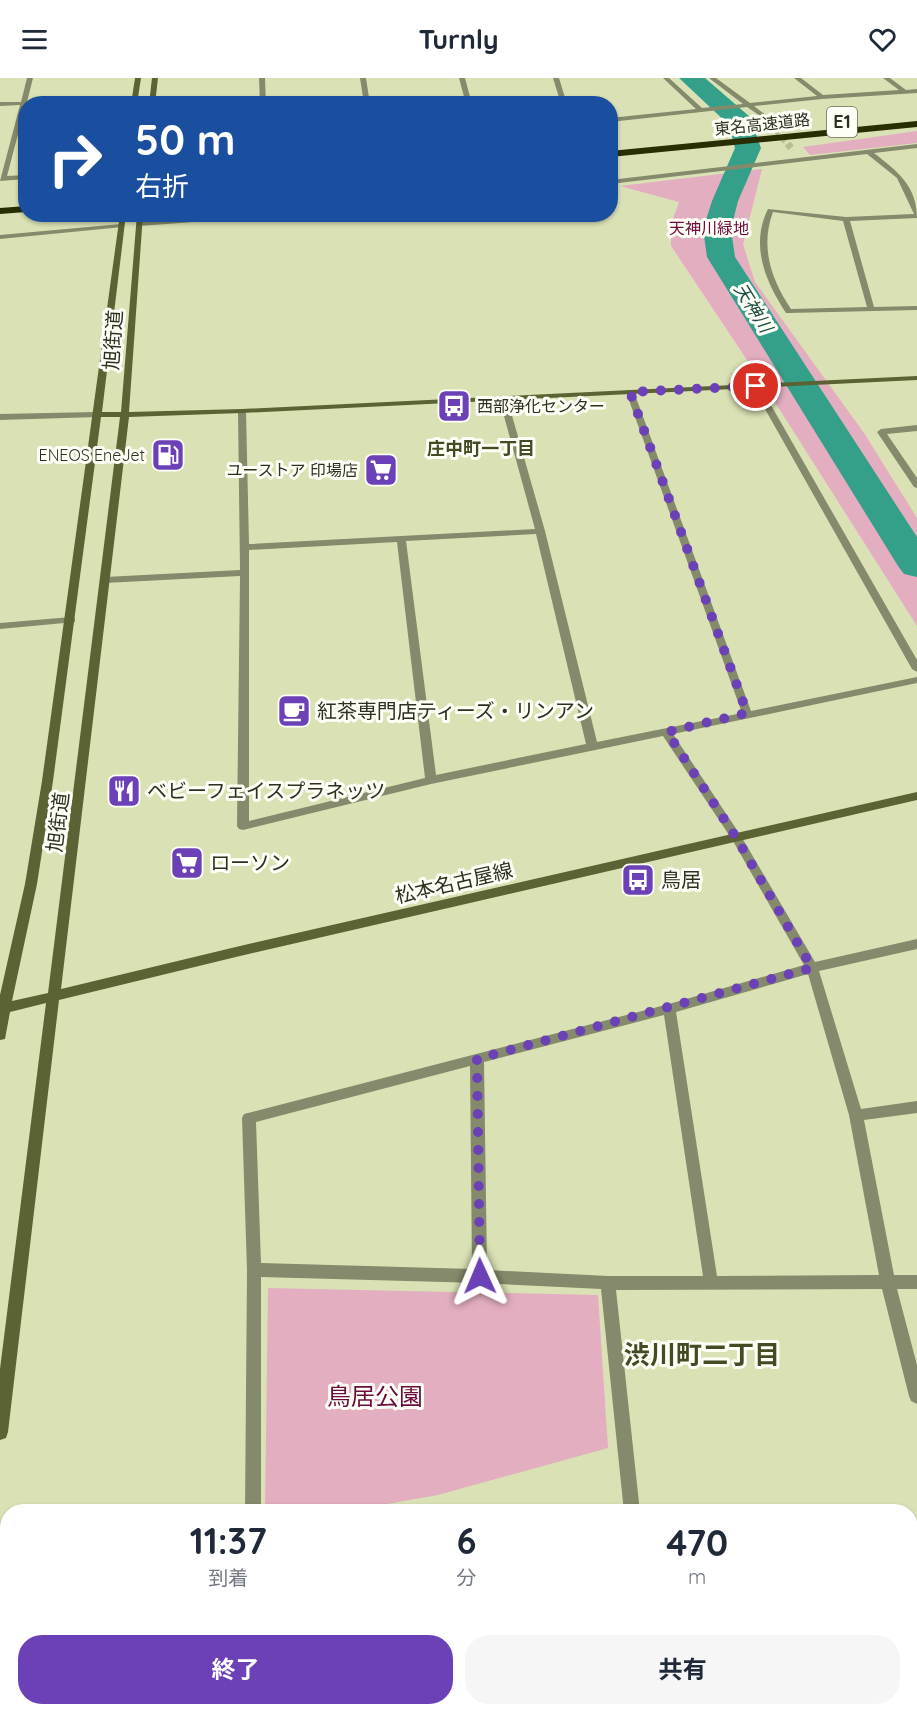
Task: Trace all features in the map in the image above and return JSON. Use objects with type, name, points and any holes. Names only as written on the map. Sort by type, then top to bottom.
[{"type":"highway","name":"東名高速道路","points":[[618,143],[717,134],[768,124],[917,114]]},
{"type":"highway","name":"東名高速道路","points":[[618,153],[917,124]]},
{"type":"highway","points":[[0,200],[18,199]]},
{"type":"highway","points":[[0,211],[18,210]]},
{"type":"street","points":[[24,96],[30,78]]},
{"type":"street","points":[[136,96],[138,78]]},
{"type":"street","points":[[152,96],[154,78]]},
{"type":"street","points":[[262,78],[263,96]]},
{"type":"street","points":[[363,78],[366,96]]},
{"type":"street","points":[[462,78],[468,96]]},
{"type":"street","points":[[556,78],[562,96]]},
{"type":"street","points":[[666,78],[702,111]]},
{"type":"street","points":[[712,78],[768,124]]},
{"type":"street","points":[[797,78],[822,97]]},
{"type":"street","points":[[886,78],[906,92]]},
{"type":"street","points":[[618,119],[822,97],[917,91]]},
{"type":"street","points":[[0,104],[18,103]]},
{"type":"street","points":[[18,118],[2,179],[18,178]]},
{"type":"street","points":[[618,181],[761,164],[798,157],[870,153],[917,146]]},
{"type":"street","points":[[870,153],[900,177],[917,214],[846,219],[770,210],[761,248],[770,282],[789,311],[917,308]]},
{"type":"street","points":[[846,219],[871,309]]},
{"type":"street","name":"旭街道","points":[[0,1035],[2,1009],[35,865],[71,620],[95,415],[122,222]]},
{"type":"street","name":"旭街道","points":[[0,1432],[125,414],[140,222]]},
{"type":"street","points":[[0,245],[1,236],[121,226]]},
{"type":"street","points":[[0,417],[242,411],[917,378]]},
{"type":"street","points":[[756,386],[917,669]]},
{"type":"street","points":[[630,392],[747,713]]},
{"type":"street","points":[[503,398],[540,531],[592,746]]},
{"type":"street","points":[[242,411],[245,547],[243,826],[431,780],[667,732],[747,713],[917,680]]},
{"type":"street","points":[[917,428],[881,432],[917,485]]},
{"type":"street","points":[[245,547],[540,531]]},
{"type":"street","points":[[401,539],[431,780]]},
{"type":"street","points":[[105,580],[245,573]]},
{"type":"street","points":[[0,626],[71,620]]},
{"type":"street","points":[[667,732],[737,839],[812,968],[856,1115],[888,1282],[917,1396]]},
{"type":"street","name":"松本名古屋線","points":[[2,1009],[55,994],[917,796]]},
{"type":"street","points":[[253,1504],[254,1270],[249,1118],[669,1009],[812,968],[917,944]]},
{"type":"street","points":[[669,1009],[711,1282]]},
{"type":"street","points":[[477,1059],[480,1276]]},
{"type":"street","points":[[856,1115],[917,1107]]},
{"type":"street","points":[[254,1270],[480,1276],[608,1283],[917,1282]]},
{"type":"street","points":[[608,1283],[631,1504]]},
{"type":"green space","points":[[917,131],[917,143],[810,155],[803,147]]},
{"type":"green space","name":"天神川緑地","points":[[762,169],[743,244],[755,282],[864,433],[917,518],[917,626],[771,396],[671,246],[671,224],[679,202],[620,186]]},
{"type":"green space","name":"鳥居公園","points":[[268,1288],[598,1295],[608,1448],[438,1495],[387,1504],[265,1504]]},
{"type":"waterway","name":"天神川","points":[[691,78],[741,122],[748,148],[725,201],[717,229],[721,257],[917,566]]},
{"type":"tunnel","points":[[769,120],[791,148]]},
{"type":"place","name":"西部浄化センター","points":[[454,406]]},
{"type":"place","name":"ENEOS EneJet","points":[[168,455]]},
{"type":"place","name":"ユーストア 印場店","points":[[381,470]]},
{"type":"place","name":"紅茶専門店ティーズ・リンアン","points":[[294,711]]},
{"type":"place","name":"ベビーフェイスプラネッツ","points":[[124,791]]},
{"type":"place","name":"ローソン","points":[[187,863]]},
{"type":"place","name":"鳥居","points":[[638,880]]},
{"type":"district","name":"庄中町一丁目","points":[[481,449]]},
{"type":"district","name":"渋川町二丁目","points":[[702,1355]]},
{"type":"route","points":[[480,1276],[477,1059],[669,1009],[812,968],[737,839],[667,732],[747,713],[630,392],[756,386]]}]
